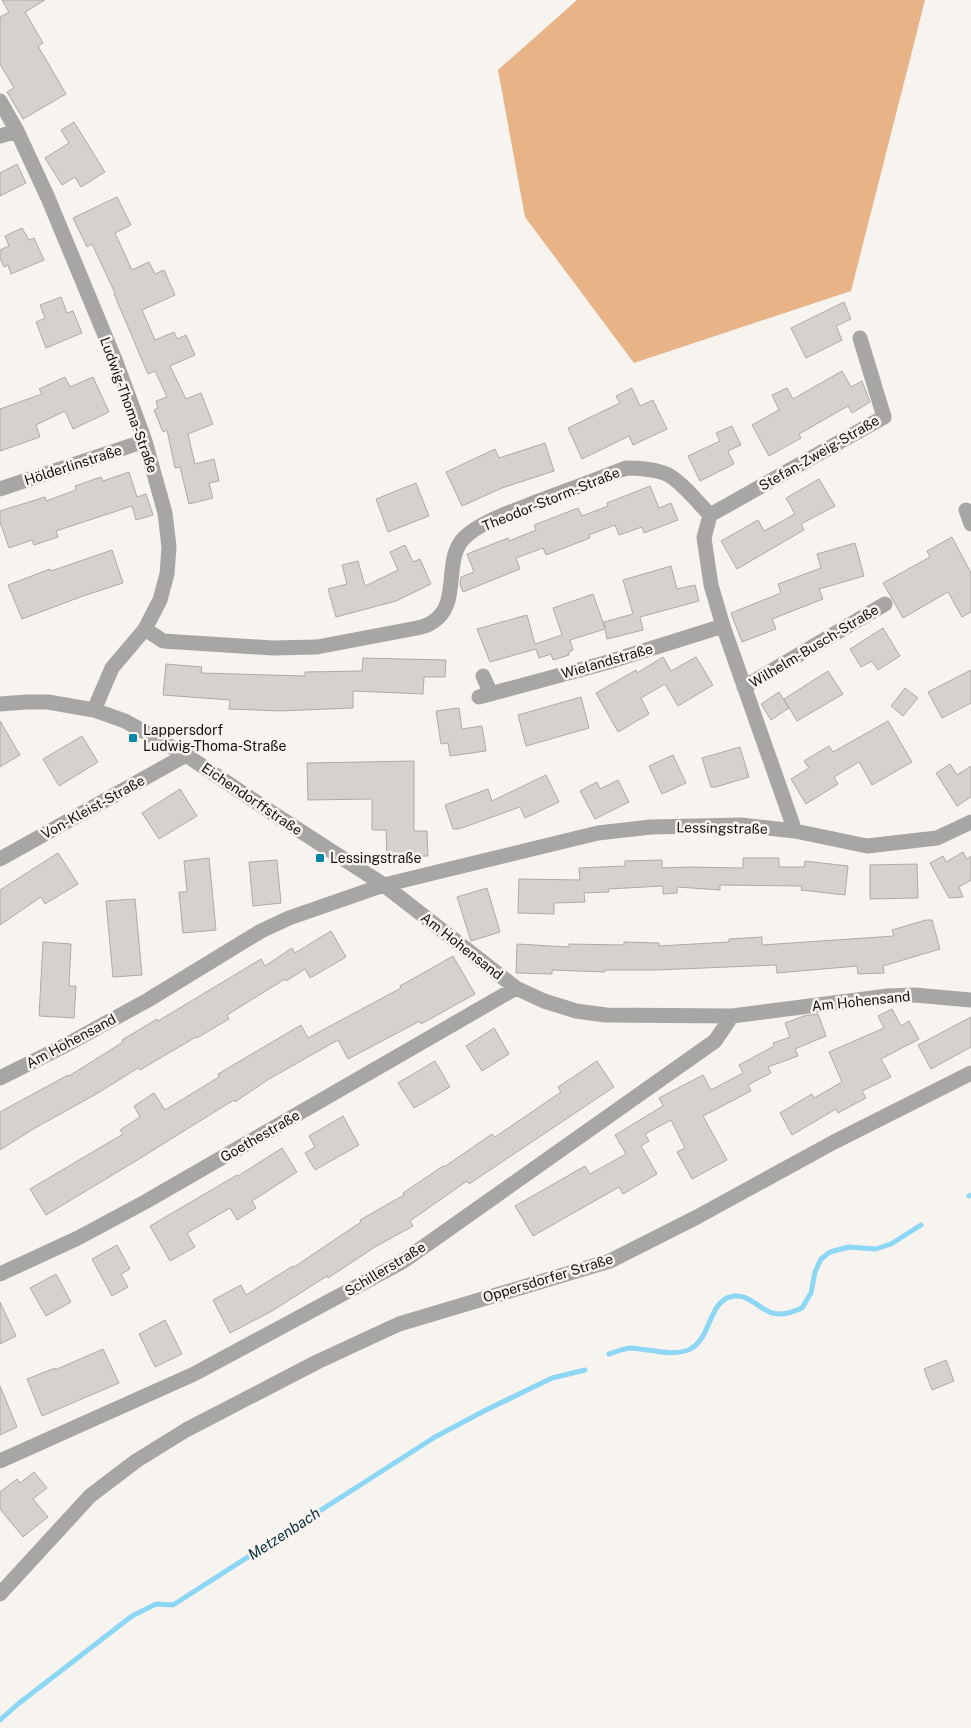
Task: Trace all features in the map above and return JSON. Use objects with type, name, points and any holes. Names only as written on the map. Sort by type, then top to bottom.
[{"type":"street","name":"Ludwig-Thoma-Straße","points":[[0,101],[17,131],[48,198],[116,362],[145,441],[165,513],[169,547],[167,574],[160,600],[145,629],[112,668],[94,710]]},
{"type":"street","points":[[0,136],[17,131]]},
{"type":"street","name":"Stefan-Zweig-Straße","points":[[710,515],[884,417],[860,338]]},
{"type":"street","name":"Hölderlinstraße","points":[[0,489],[145,441]]},
{"type":"street","name":"Theodor-Storm-Straße","points":[[145,629],[164,641],[273,648],[317,647],[417,628],[432,623],[443,613],[449,598],[456,553],[464,538],[479,527],[516,510],[626,468],[645,468],[666,474],[689,492],[710,515]]},
{"type":"street","points":[[710,515],[704,538],[711,585],[723,626],[795,831]]},
{"type":"street","name":"Wilhelm-Busch-Straße","points":[[744,687],[885,604]]},
{"type":"street","name":"Wielandstraße","points":[[483,676],[485,695],[605,663],[723,626]]},
{"type":"street","name":"Eichendorffstraße","points":[[0,704],[48,702],[94,710],[125,721],[186,755],[384,885]]},
{"type":"street","name":"Von-Kleist-Straße","points":[[0,859],[186,755]]},
{"type":"street","name":"Lessingstraße","points":[[384,885],[598,833],[651,827],[741,825],[795,831],[867,846],[937,838],[971,822]]},
{"type":"street","name":"Am Hohensand","points":[[0,1078],[66,1045],[148,1000],[261,930],[289,918],[384,885],[516,988],[544,1001],[576,1011],[606,1015],[732,1016],[888,996],[915,995],[971,1000]]},
{"type":"street","name":"Goethestraße","points":[[0,1274],[78,1238],[145,1202],[516,988]]},
{"type":"street","name":"Schillerstraße","points":[[0,1461],[194,1374],[402,1262],[715,1042],[732,1016]]},
{"type":"street","name":"Oppersdorfer Straße","points":[[0,1594],[90,1496],[146,1455],[186,1430],[317,1362],[399,1324],[610,1261],[697,1217],[834,1142],[971,1073]]},
{"type":"shaded area","points":[[577,0],[925,0],[851,291],[634,363],[525,217],[498,70]]},
{"type":"building","points":[[2,0],[45,0],[25,12],[43,43],[38,46],[66,94],[23,119],[7,92],[14,88],[0,64],[0,17],[9,12]]},
{"type":"building","points":[[74,122],[105,172],[81,187],[75,177],[62,185],[45,158],[69,143],[61,130]]},
{"type":"building","points":[[17,164],[26,183],[0,196],[0,173]]},
{"type":"building","points":[[117,197],[131,225],[115,233],[132,270],[149,262],[155,274],[164,270],[175,295],[142,310],[155,340],[174,332],[177,339],[186,335],[195,355],[170,366],[186,399],[201,393],[213,424],[188,434],[195,464],[214,459],[219,481],[209,483],[213,498],[189,504],[180,467],[175,468],[167,430],[163,432],[154,410],[158,408],[156,401],[167,397],[155,371],[148,374],[115,293],[92,244],[87,247],[73,218]]},
{"type":"building","points":[[22,228],[29,240],[34,238],[44,260],[11,274],[8,265],[4,267],[0,258],[0,250],[9,246],[5,236]]},
{"type":"building","points":[[61,297],[67,313],[73,311],[82,333],[46,348],[36,322],[45,318],[40,305]]},
{"type":"building","points":[[844,302],[851,319],[836,326],[842,340],[806,358],[791,328]]},
{"type":"building","points":[[842,371],[851,387],[862,381],[870,402],[852,413],[848,406],[799,434],[801,438],[769,456],[752,425],[779,410],[772,395],[787,388],[793,399]]},
{"type":"building","points":[[65,377],[70,387],[93,377],[109,412],[73,429],[65,411],[36,425],[40,437],[0,451],[0,409],[42,394],[39,389]]},
{"type":"building","points":[[632,388],[640,406],[653,400],[667,429],[633,445],[629,436],[582,459],[568,428],[620,403],[616,396]]},
{"type":"building","points":[[732,426],[741,445],[728,451],[734,464],[700,481],[688,456],[720,441],[716,433]]},
{"type":"building","points":[[545,443],[554,471],[502,488],[462,506],[446,472],[495,449],[499,458]]},
{"type":"building","points":[[129,472],[137,497],[146,494],[153,515],[136,520],[132,506],[56,531],[58,537],[34,545],[32,540],[9,548],[0,522],[0,511],[45,497],[46,501],[76,490],[75,486],[101,477],[103,481]]},
{"type":"building","points":[[819,479],[835,506],[801,524],[804,530],[737,569],[721,541],[758,520],[764,531],[795,514],[786,498]]},
{"type":"building","points":[[416,483],[429,516],[388,532],[376,499]]},
{"type":"building","points":[[650,486],[659,508],[671,503],[678,520],[644,533],[642,527],[619,535],[615,525],[589,535],[590,538],[546,555],[543,548],[516,558],[520,569],[463,592],[460,585],[461,577],[474,572],[467,554],[508,538],[509,541],[536,530],[534,525],[578,508],[582,516],[608,506],[607,503]]},
{"type":"building","points":[[952,537],[971,573],[971,612],[962,617],[948,592],[903,618],[883,583],[930,557],[927,551]]},
{"type":"building","points":[[855,543],[864,576],[819,589],[823,599],[772,619],[776,629],[742,642],[731,613],[781,593],[778,584],[821,568],[817,554]]},
{"type":"building","points":[[405,545],[413,562],[420,559],[431,584],[396,601],[336,617],[328,589],[347,584],[342,565],[358,561],[365,586],[398,570],[390,552]]},
{"type":"building","points":[[112,550],[123,583],[22,619],[8,585],[50,569],[51,571]]},
{"type":"building","points":[[671,566],[677,589],[695,585],[699,601],[640,617],[643,630],[607,639],[605,629],[570,640],[573,650],[569,652],[569,655],[553,660],[551,654],[539,658],[536,649],[490,662],[477,629],[527,615],[535,644],[562,635],[553,608],[593,594],[605,628],[604,622],[633,614],[623,580]]},
{"type":"building","points":[[883,628],[900,656],[878,670],[872,661],[861,667],[850,649]]},
{"type":"building","points":[[663,657],[671,671],[696,657],[713,685],[678,706],[665,684],[641,698],[649,714],[618,732],[596,693],[636,670],[637,673]]},
{"type":"building","points":[[363,658],[446,660],[445,677],[424,677],[423,694],[353,691],[353,708],[280,711],[229,709],[230,700],[163,695],[166,664],[202,667],[201,673],[305,676],[305,672],[362,671]]},
{"type":"building","points":[[971,670],[971,703],[942,718],[928,692]]},
{"type":"building","points":[[828,671],[843,694],[797,721],[784,699]]},
{"type":"building","points":[[905,688],[918,698],[903,716],[891,706]]},
{"type":"building","points":[[779,692],[789,708],[771,720],[761,704]]},
{"type":"building","points":[[581,697],[589,728],[526,746],[518,715]]},
{"type":"building","points":[[459,708],[462,729],[482,726],[486,751],[450,756],[448,743],[441,744],[436,711]]},
{"type":"building","points":[[0,721],[20,755],[0,767]]},
{"type":"building","points":[[888,721],[912,762],[872,785],[859,762],[834,777],[838,784],[806,804],[791,779],[809,768],[804,761],[829,746],[833,752]]},
{"type":"building","points":[[82,736],[98,762],[59,786],[43,759]]},
{"type":"building","points":[[740,747],[749,777],[711,787],[702,758]]},
{"type":"building","points":[[673,755],[686,783],[662,794],[649,766]]},
{"type":"building","points":[[414,761],[414,831],[427,831],[428,856],[387,856],[386,830],[372,830],[372,799],[308,800],[307,763]]},
{"type":"building","points":[[950,764],[957,775],[971,766],[971,797],[957,806],[936,773]]},
{"type":"building","points":[[546,775],[559,802],[525,818],[520,807],[459,829],[453,829],[445,805],[488,789],[492,801]]},
{"type":"building","points":[[618,780],[629,802],[595,819],[580,791],[597,782],[600,789]]},
{"type":"building","points":[[180,789],[197,816],[159,839],[142,813]]},
{"type":"building","points":[[963,852],[967,859],[971,856],[971,880],[959,887],[963,897],[949,898],[930,863],[943,856],[946,862]]},
{"type":"building","points":[[58,853],[78,884],[45,904],[41,897],[0,925],[0,890]]},
{"type":"building","points":[[209,858],[216,930],[183,933],[179,892],[187,892],[184,861]]},
{"type":"building","points":[[743,858],[779,858],[779,867],[804,867],[805,861],[848,866],[845,895],[801,890],[802,886],[720,885],[720,890],[677,887],[677,893],[663,894],[663,886],[608,889],[609,892],[584,893],[585,902],[554,903],[554,914],[518,913],[519,879],[580,880],[579,868],[625,866],[625,861],[662,860],[662,868],[743,868]]},
{"type":"building","points":[[277,860],[281,903],[253,906],[249,862]]},
{"type":"building","points":[[917,864],[918,898],[870,899],[870,865]]},
{"type":"building","points":[[487,888],[500,932],[471,941],[457,897]]},
{"type":"building","points":[[135,899],[142,975],[113,977],[106,901]]},
{"type":"building","points":[[932,920],[940,949],[883,966],[884,973],[858,974],[857,966],[777,973],[776,965],[605,970],[605,972],[552,970],[552,974],[516,973],[517,944],[569,947],[569,944],[624,945],[624,942],[659,943],[659,946],[729,942],[729,939],[762,937],[762,945],[894,936],[892,930]]},
{"type":"building","points":[[331,931],[346,957],[310,978],[305,969],[286,981],[285,979],[227,1015],[229,1019],[140,1070],[138,1068],[0,1150],[0,1112],[69,1076],[123,1042],[122,1040],[157,1019],[158,1021],[261,959],[265,966],[292,948],[295,953]]},
{"type":"building","points":[[43,942],[71,944],[69,986],[76,986],[74,1018],[39,1016]]},
{"type":"building","points":[[453,956],[475,994],[421,1024],[420,1021],[348,1059],[338,1040],[269,1079],[235,1102],[234,1100],[46,1215],[30,1189],[123,1134],[120,1130],[140,1117],[134,1106],[154,1093],[165,1110],[219,1077],[218,1074],[301,1025],[308,1038],[401,988],[400,986]]},
{"type":"building","points":[[892,1009],[901,1026],[909,1021],[919,1039],[881,1059],[891,1077],[862,1091],[866,1098],[838,1113],[836,1109],[792,1135],[780,1113],[812,1094],[814,1098],[842,1082],[829,1052],[884,1028],[878,1016]]},
{"type":"building","points":[[818,1014],[826,1036],[795,1049],[798,1056],[768,1067],[771,1073],[748,1085],[751,1091],[703,1116],[727,1160],[692,1179],[677,1152],[685,1148],[671,1120],[645,1134],[649,1141],[641,1146],[657,1174],[623,1194],[619,1187],[533,1236],[515,1206],[585,1166],[590,1174],[626,1154],[615,1135],[663,1106],[659,1098],[703,1075],[711,1090],[743,1073],[739,1065],[774,1046],[773,1043],[790,1037],[785,1023],[804,1016]]},
{"type":"building","points":[[971,1017],[971,1047],[931,1069],[918,1045]]},
{"type":"building","points":[[494,1028],[509,1054],[482,1071],[466,1046]]},
{"type":"building","points":[[435,1061],[450,1087],[414,1108],[398,1083]]},
{"type":"building","points":[[597,1061],[614,1087],[469,1184],[467,1181],[410,1221],[413,1226],[375,1247],[328,1278],[327,1276],[272,1311],[230,1333],[213,1300],[241,1285],[246,1295],[294,1267],[361,1222],[360,1220],[404,1195],[403,1193],[492,1134],[495,1137],[561,1092],[558,1087]]},
{"type":"building","points":[[343,1116],[359,1145],[315,1170],[305,1153],[315,1147],[309,1136]]},
{"type":"building","points":[[282,1148],[297,1172],[252,1201],[256,1208],[237,1220],[230,1208],[187,1233],[195,1247],[170,1261],[150,1226],[238,1176]]},
{"type":"building","points":[[117,1245],[130,1269],[121,1274],[128,1287],[112,1296],[92,1259]]},
{"type":"building","points":[[56,1274],[71,1302],[46,1316],[30,1288]]},
{"type":"building","points":[[0,1302],[16,1336],[0,1344]]},
{"type":"building","points":[[165,1320],[182,1354],[155,1367],[139,1334]]},
{"type":"building","points":[[103,1349],[119,1383],[42,1416],[27,1379],[55,1368],[55,1370]]},
{"type":"building","points":[[946,1360],[954,1381],[932,1390],[924,1369]]},
{"type":"building","points":[[0,1386],[17,1427],[0,1435]]},
{"type":"building","points":[[34,1472],[47,1488],[33,1499],[48,1517],[23,1537],[0,1509],[0,1492],[17,1479],[20,1483]]},
{"type":"waterway","name":"Metzenbach","points":[[609,1354],[628,1348],[670,1353],[686,1351],[698,1343],[718,1306],[723,1300],[730,1297],[742,1297],[776,1314],[802,1308],[811,1293],[815,1272],[821,1259],[830,1252],[849,1247],[876,1249],[891,1244],[921,1225]]},
{"type":"waterway","name":"Metzenbach","points":[[0,1720],[132,1616],[156,1604],[173,1605],[435,1437],[552,1378],[585,1370]]},
{"type":"place","name":"Lappersdorf Ludwig-Thoma-Straße","points":[[133,738]]},
{"type":"place","name":"Lessingstraße","points":[[320,858]]}]
